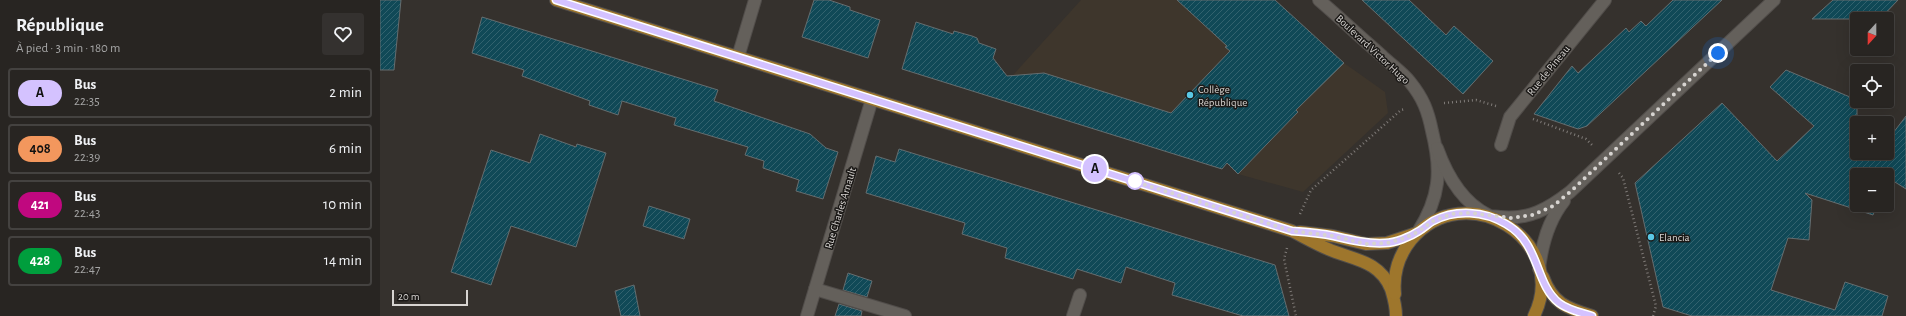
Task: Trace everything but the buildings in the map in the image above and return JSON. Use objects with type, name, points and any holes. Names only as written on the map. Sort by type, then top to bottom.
[{"type":"main road","points":[[556,0],[1292,231],[1329,250],[1360,260],[1376,268],[1386,278],[1396,310],[1401,316]]},
{"type":"main road","points":[[1396,310],[1394,284],[1397,265],[1405,247],[1418,232],[1433,221],[1451,214],[1470,213],[1489,216],[1507,224],[1522,237],[1533,252],[1547,289],[1559,303],[1592,316]]},
{"type":"main road","points":[[1292,231],[1333,236],[1366,244],[1387,243],[1418,232]]},
{"type":"main road","points":[[1534,316],[1541,289],[1539,269]]},
{"type":"street","points":[[738,57],[755,0]]},
{"type":"street","name":"Boulevard Victor Hugo","points":[[1320,0],[1410,81],[1426,105],[1437,148],[1444,168],[1456,187],[1471,203],[1489,216]]},
{"type":"street","name":"Rue de Pineau","points":[[1501,145],[1510,118],[1605,0]]},
{"type":"street","points":[[1489,216],[1511,218],[1533,215],[1553,206],[1570,192],[1774,0]]},
{"type":"street","name":"Rue Charles Arnault","points":[[807,316],[872,99]]},
{"type":"street","name":"Boulevard Victor Hugo","points":[[1418,232],[1428,217],[1437,189],[1439,165],[1437,148]]},
{"type":"street","points":[[1539,269],[1542,248],[1548,228],[1558,209],[1570,192]]},
{"type":"street","points":[[815,289],[905,316]]},
{"type":"street","points":[[1073,316],[1080,295]]},
{"type":"shaded area","name":"Collège République","points":[[1081,0],[1274,0],[1344,63],[1385,92],[1388,113],[1303,192],[1238,174],[1227,163],[1222,169],[993,97]]},
{"type":"bus line","name":"A","points":[[556,0],[1292,231],[1333,236],[1366,244],[1387,243],[1402,239],[1418,232],[1433,221],[1451,214],[1470,213],[1489,216],[1507,224],[1522,237],[1533,252],[1547,289],[1559,303],[1573,310],[1592,316]]},
{"type":"place","name":"Collège République","points":[[1190,95]]},
{"type":"place","name":"Elancia","points":[[1651,237]]},
{"type":"route","points":[[1135,181],[1133,181],[1292,231],[1333,236],[1366,244],[1387,243],[1402,239],[1418,232],[1433,221],[1451,214],[1470,213],[1511,218],[1533,215],[1553,206],[1570,192],[1718,53]]}]
